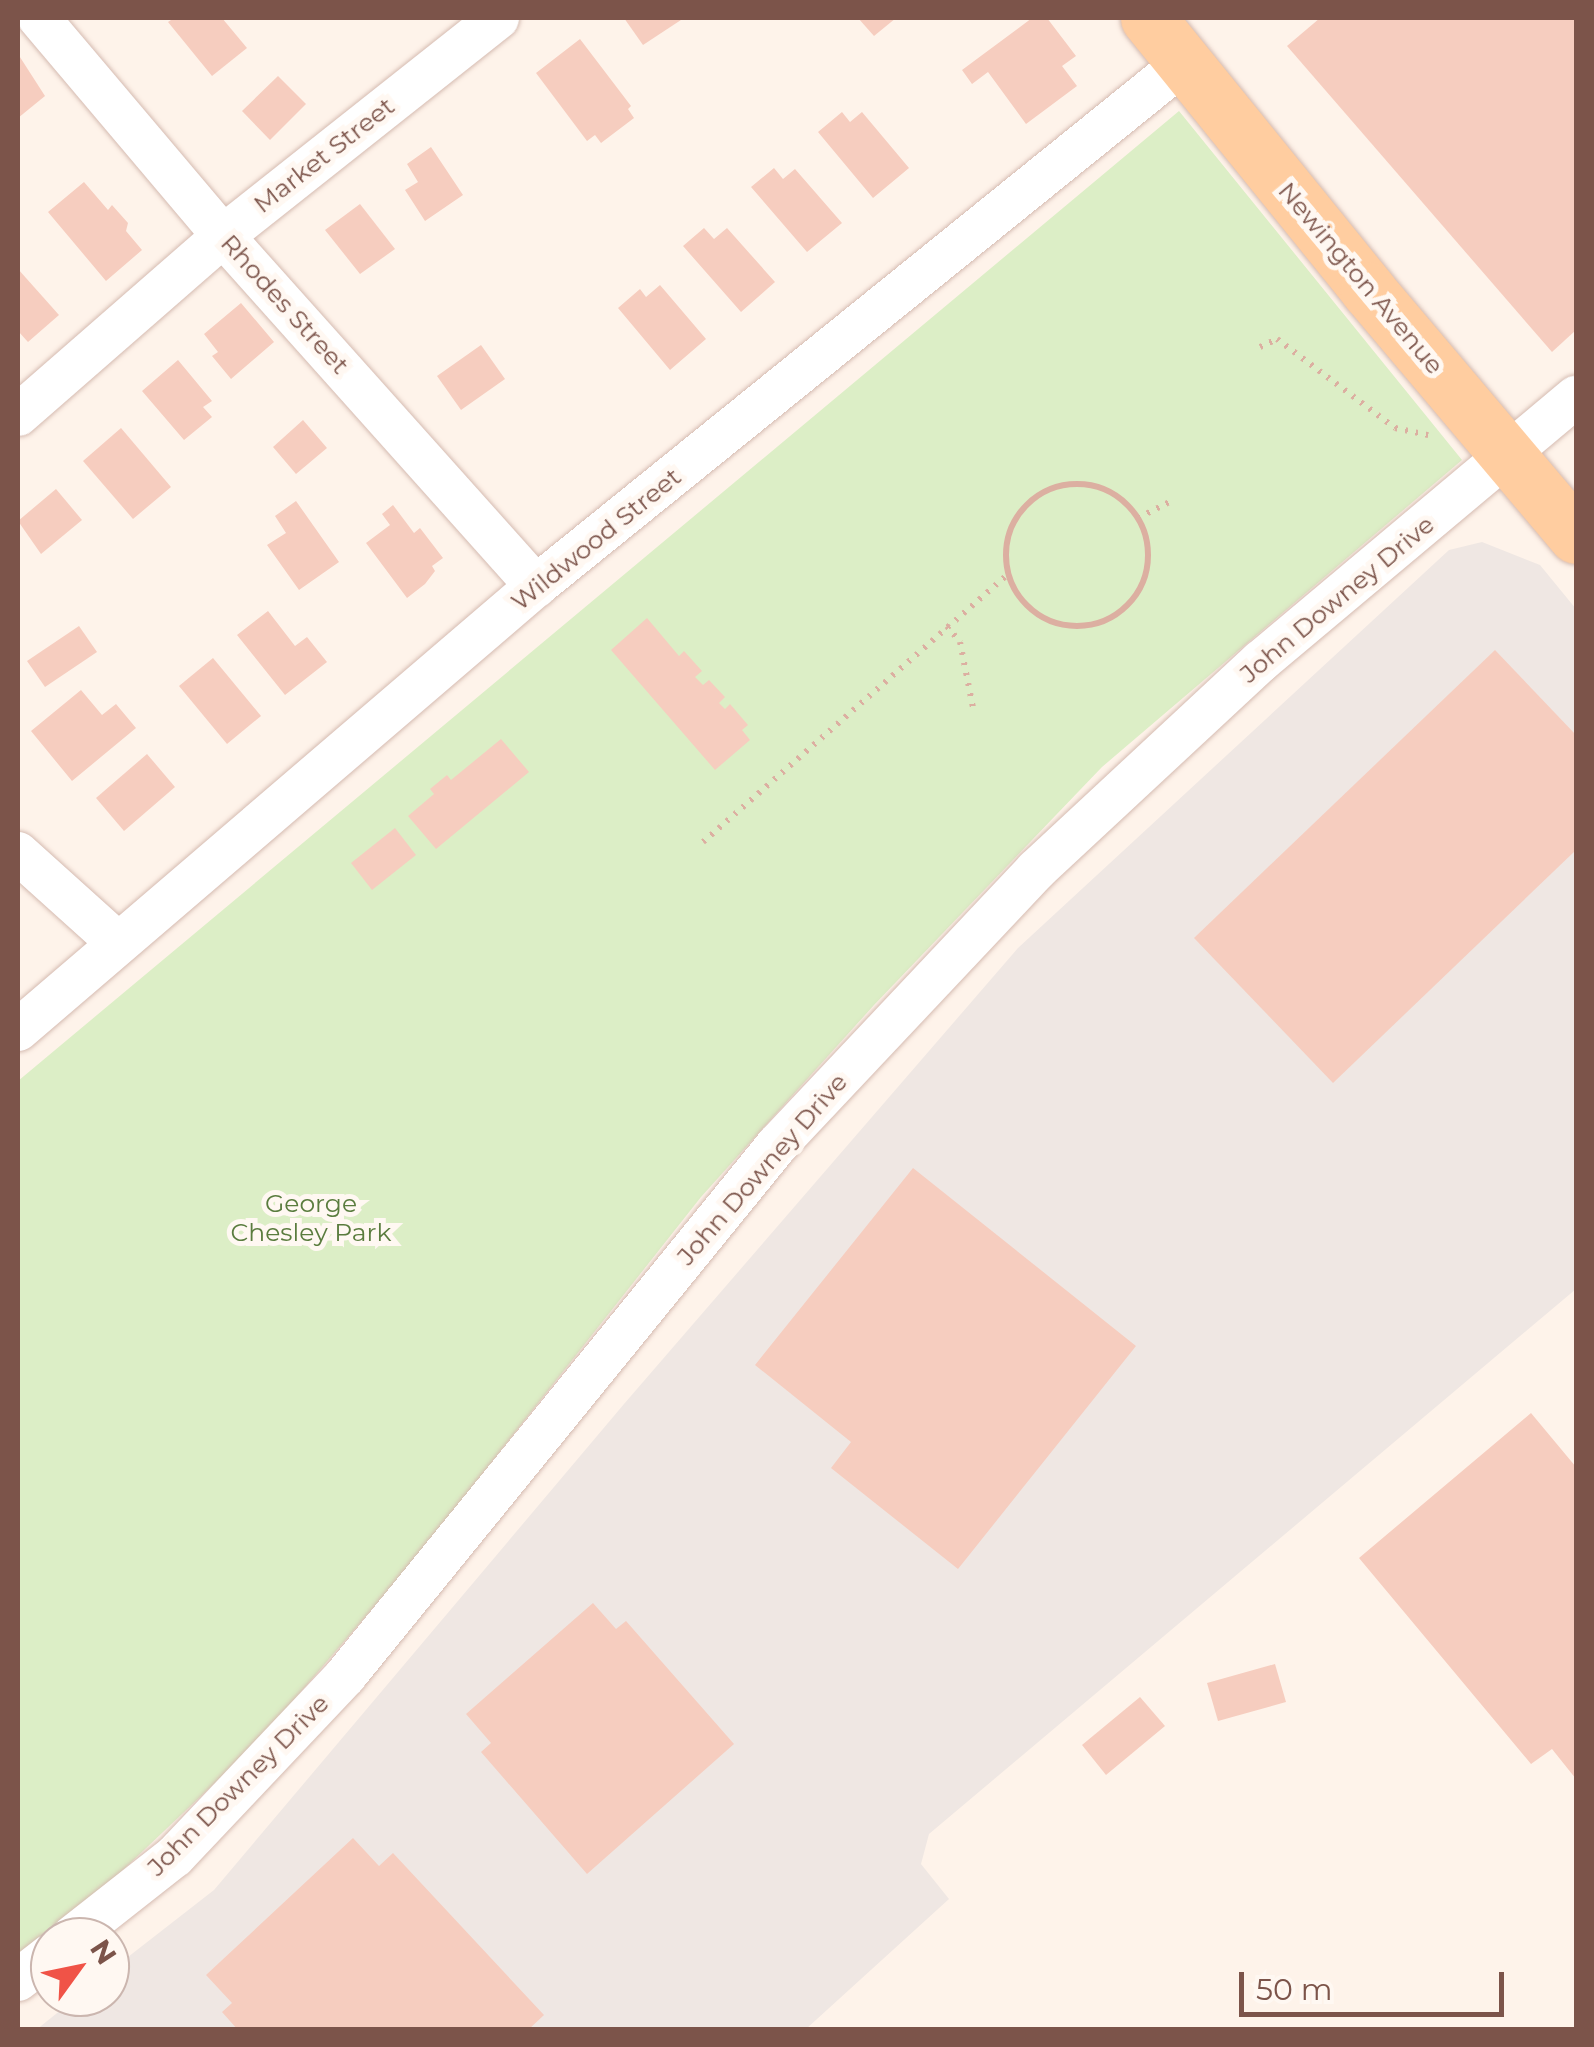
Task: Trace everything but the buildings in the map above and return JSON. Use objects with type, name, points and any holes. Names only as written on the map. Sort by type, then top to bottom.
[{"type":"main road","name":"Newington Avenue","points":[[1148,18],[1368,290],[1576,536]]},
{"type":"street","name":"Rhodes Street","points":[[38,18],[223,236],[536,586]]},
{"type":"street","name":"Market Street","points":[[18,415],[223,236],[498,18]]},
{"type":"street","name":"Wildwood Street","points":[[18,1030],[536,586],[1184,62]]},
{"type":"street","name":"John Downey Drive","points":[[97,1917],[175,1856],[346,1675],[776,1145],[1036,870],[1262,661],[1576,397]]},
{"type":"street","points":[[18,853],[117,942]]},
{"type":"path","points":[[1260,346],[1277,338],[1395,428],[1428,435]]},
{"type":"path","points":[[1090,485],[1117,497],[1138,518],[1149,557],[1145,578],[1129,603],[1105,621],[1065,625],[1046,619],[1029,607],[1008,572],[1006,552],[1018,514],[1050,490],[1090,485]]},
{"type":"path","points":[[1138,518],[1170,502]]},
{"type":"path","points":[[703,842],[1008,572]]},
{"type":"path","points":[[948,626],[960,642],[974,713]]},
{"type":"shaded area","points":[[1482,542],[1540,565],[1576,609],[1576,1289],[929,1834],[921,1864],[949,1899],[806,2029],[36,2030],[52,2017],[130,2017],[130,1955],[214,1890],[624,1404],[1018,948],[1449,550]]},
{"type":"green space","name":"George Chesley Park","points":[[1179,111],[1462,460],[1102,767],[874,1005],[701,1197],[415,1559],[256,1744],[73,1917],[30,1917],[30,1950],[18,1959],[18,1081]]}]
